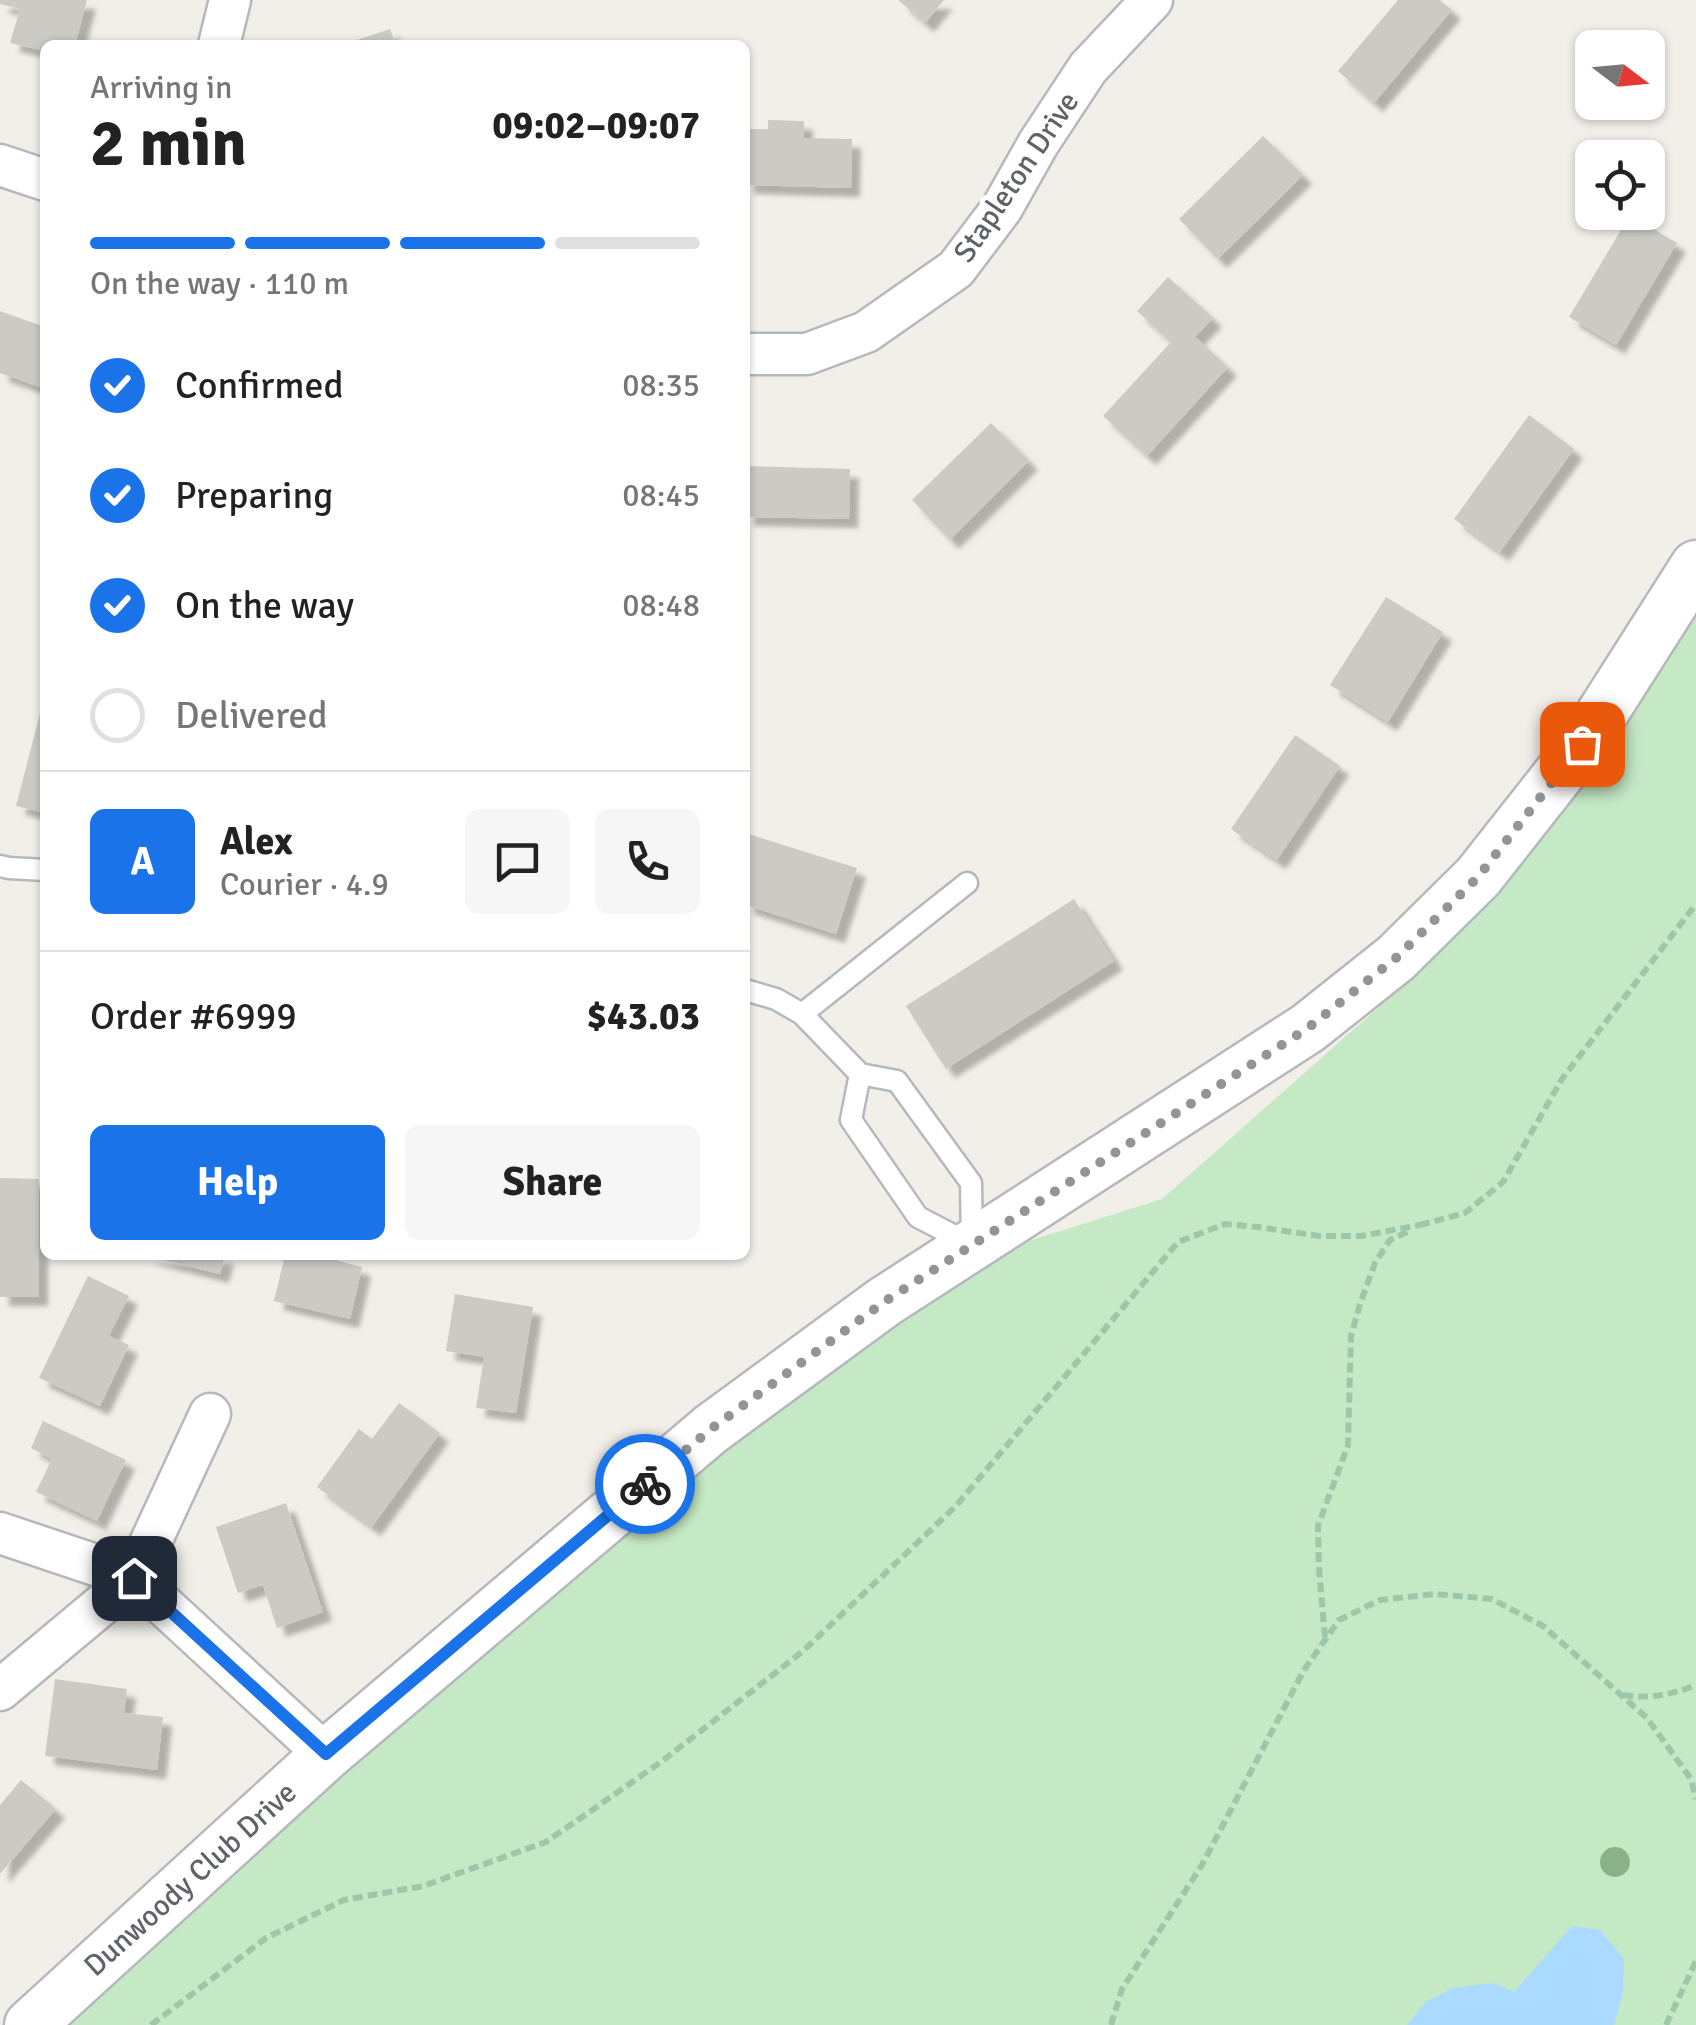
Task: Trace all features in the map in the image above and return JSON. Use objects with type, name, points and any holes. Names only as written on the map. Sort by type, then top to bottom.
[{"type":"street","points":[[219,40],[230,0]]},
{"type":"street","name":"Stapleton Drive","points":[[750,354],[807,354],[866,332],[956,269],[1002,208],[1088,68],[1152,0]]},
{"type":"street","points":[[0,164],[40,178]]},
{"type":"street","name":"Dunwoody Club Drive","points":[[30,2025],[326,1754],[711,1429],[884,1302],[1308,1028],[1396,958],[1478,877],[1582,744],[1696,566]]},
{"type":"street","points":[[0,1690],[134,1578],[210,1414]]},
{"type":"street","points":[[0,1533],[134,1578],[326,1754]]},
{"type":"lane","points":[[0,866],[40,870]]},
{"type":"lane","points":[[802,1014],[967,883]]},
{"type":"lane","points":[[750,991],[776,999],[802,1014],[860,1074],[897,1081],[971,1183],[972,1245],[918,1217],[851,1120],[860,1074]]},
{"type":"path","points":[[151,2025],[266,1938],[344,1900],[423,1886],[546,1842],[661,1762],[802,1652],[955,1507],[1178,1242],[1225,1224],[1319,1236],[1361,1236],[1465,1213],[1503,1182],[1562,1079],[1696,904]]},
{"type":"path","points":[[1326,1638],[1318,1526],[1348,1445],[1352,1336],[1375,1263],[1390,1240],[1420,1225]]},
{"type":"path","points":[[1111,2025],[1122,1989],[1202,1865],[1304,1670],[1339,1620],[1380,1600],[1435,1594],[1492,1599],[1543,1626],[1647,1718],[1691,1779],[1696,1799]]},
{"type":"path","points":[[1622,1694],[1644,1698],[1671,1695],[1696,1685]]},
{"type":"path","points":[[1666,2025],[1696,1961]]},
{"type":"green space","points":[[1696,597],[1696,2025],[59,2025],[250,1818],[895,1283],[1162,1199],[1414,976]]},
{"type":"water","points":[[1572,1926],[1600,1930],[1624,1959],[1623,1991],[1614,2025],[1407,2025],[1426,2002],[1452,1988],[1493,1983],[1514,1992]]},
{"type":"building","points":[[0,0],[87,0],[76,40],[40,40],[40,50],[10,43],[20,9],[0,4]]},
{"type":"building","points":[[898,0],[944,0],[925,23]]},
{"type":"building","points":[[1398,0],[1440,0],[1452,10],[1374,103],[1338,71]]},
{"type":"building","points":[[390,29],[394,40],[357,40]]},
{"type":"building","points":[[768,120],[804,121],[804,138],[852,139],[851,188],[750,185],[750,129],[768,129]]},
{"type":"building","points":[[1263,136],[1303,175],[1218,259],[1179,219]]},
{"type":"building","points":[[1621,230],[1655,230],[1677,243],[1616,345],[1569,317]]},
{"type":"building","points":[[1168,277],[1213,318],[1195,337],[1228,367],[1147,456],[1103,416],[1171,342],[1137,311]]},
{"type":"building","points":[[0,311],[40,325],[40,387],[0,373]]},
{"type":"building","points":[[1529,415],[1574,449],[1500,552],[1454,519]]},
{"type":"building","points":[[991,423],[1029,461],[950,540],[912,500]]},
{"type":"building","points":[[750,466],[850,469],[849,519],[750,517]]},
{"type":"building","points":[[1386,597],[1443,632],[1388,722],[1330,685]]},
{"type":"building","points":[[40,713],[40,812],[16,806]]},
{"type":"building","points":[[1295,735],[1340,766],[1277,860],[1231,829]]},
{"type":"building","points":[[750,835],[857,868],[836,934],[750,907]]},
{"type":"building","points":[[1074,899],[1114,961],[946,1069],[906,1006]]},
{"type":"building","points":[[0,1178],[39,1179],[39,1297],[0,1297]]},
{"type":"building","points":[[163,1260],[224,1260],[220,1274]]},
{"type":"building","points":[[284,1260],[336,1260],[362,1267],[350,1319],[274,1301]]},
{"type":"building","points":[[88,1276],[129,1296],[109,1336],[129,1345],[100,1406],[39,1378]]},
{"type":"building","points":[[455,1294],[533,1307],[516,1413],[476,1408],[484,1357],[446,1351]]},
{"type":"building","points":[[399,1403],[440,1433],[372,1527],[317,1487],[359,1429],[372,1439]]},
{"type":"building","points":[[43,1421],[126,1460],[97,1521],[36,1492],[52,1459],[31,1448]]},
{"type":"building","points":[[286,1503],[323,1612],[277,1628],[263,1585],[238,1593],[216,1527]]},
{"type":"building","points":[[55,1679],[127,1689],[124,1713],[163,1717],[157,1770],[45,1756]]},
{"type":"building","points":[[21,1780],[56,1809],[0,1874],[0,1805]]},
{"type":"way so far","points":[[645,1484],[711,1429],[884,1302],[1308,1028],[1396,958],[1478,877],[1582,744]]},
{"type":"route","points":[[134,1578],[326,1754],[645,1484]]}]
